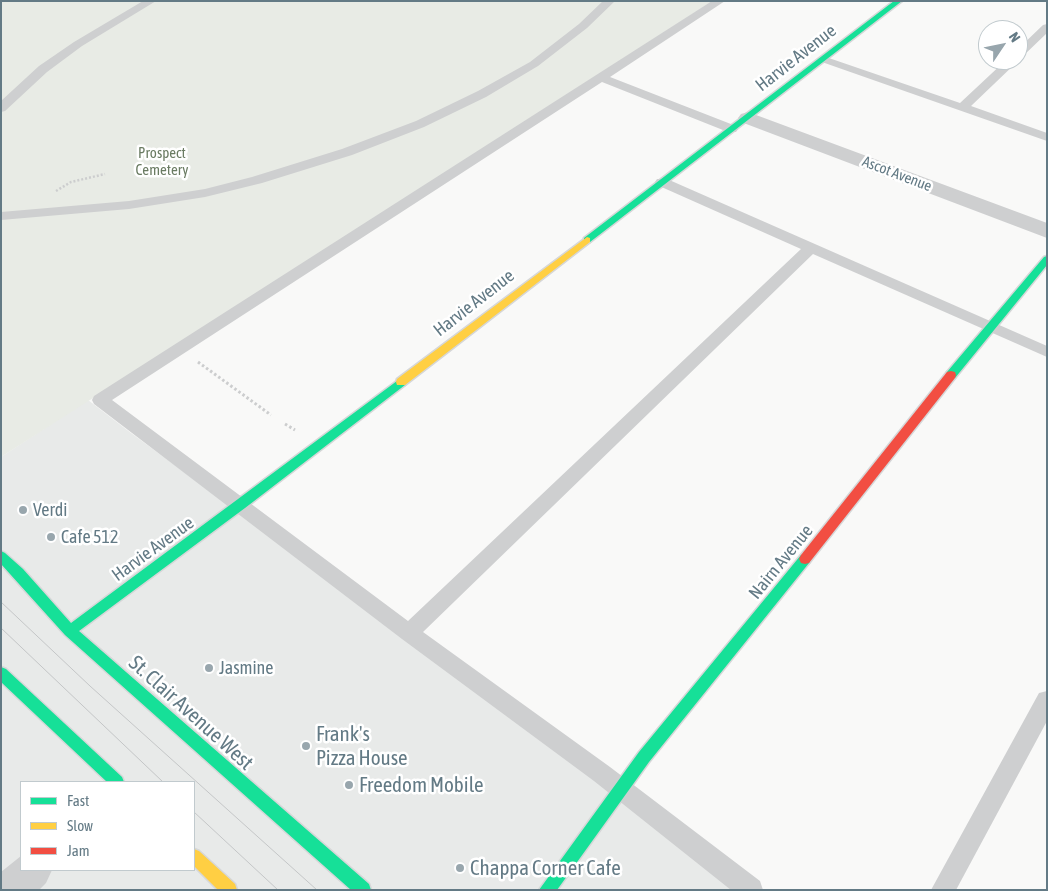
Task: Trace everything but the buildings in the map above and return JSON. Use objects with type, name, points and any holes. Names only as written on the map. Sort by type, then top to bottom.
[{"type":"street","name":"Harvie Avenue","points":[[70,631],[241,505],[899,1]]},
{"type":"street","name":"Ascot Avenue","points":[[740,123],[1047,231]]},
{"type":"street","name":"Nairn Avenue","points":[[546,890],[621,789],[859,493],[990,326],[1047,259]]},
{"type":"street","name":"St. Clair Avenue West","points":[[1,556],[19,573],[70,631],[363,890]]},
{"type":"street","points":[[1,673],[116,781]]},
{"type":"street","points":[[195,857],[230,890]]},
{"type":"street","points":[[10,890],[32,871]]},
{"type":"lane","points":[[1,108],[43,69],[78,44],[151,1]]},
{"type":"lane","points":[[1,216],[130,205],[205,193],[308,164],[374,141],[437,116],[482,94],[534,64],[584,26],[610,1]]},
{"type":"lane","points":[[720,1],[100,400],[621,789],[751,890]]},
{"type":"lane","points":[[1028,45],[1047,27]]},
{"type":"lane","points":[[823,60],[1047,137]]},
{"type":"lane","points":[[962,108],[1002,70]]},
{"type":"lane","points":[[602,78],[740,123]]},
{"type":"lane","points":[[662,182],[1047,352]]},
{"type":"lane","points":[[409,632],[812,248]]},
{"type":"lane","points":[[944,890],[1047,700]]},
{"type":"path","points":[[36,214],[38,207],[62,187],[76,180],[105,174]]},
{"type":"path","points":[[197,361],[272,415]]},
{"type":"shaded area","points":[[88,400],[752,890],[1,890],[1,457]]},
{"type":"green space","name":"Prospect Cemetery","points":[[1,1],[713,1],[1,457]]},
{"type":"tram line","points":[[1,602],[90,686],[317,890]]},
{"type":"tram line","points":[[1,628],[162,781]]},
{"type":"tram line","points":[[195,813],[278,890]]},
{"type":"traffic: fast","points":[[587,240],[899,1]]},
{"type":"traffic: fast","points":[[951,375],[1047,259]]},
{"type":"traffic: fast","points":[[70,631],[241,505],[401,382]]},
{"type":"traffic: fast","points":[[1,556],[19,573],[70,631],[363,890]]},
{"type":"traffic: fast","points":[[547,890],[644,757],[805,559]]},
{"type":"traffic: fast","points":[[1,673],[116,781]]},
{"type":"traffic: slow","points":[[401,382],[587,240]]},
{"type":"traffic: slow","points":[[195,857],[229,890]]},
{"type":"traffic: jam","points":[[805,559],[951,375]]},
{"type":"place","name":"Verdi","points":[[23,510]]},
{"type":"place","name":"Cafe 512","points":[[51,537]]},
{"type":"place","name":"Jasmine","points":[[209,668]]},
{"type":"place","name":"Frank's Pizza House","points":[[306,746]]},
{"type":"place","name":"Freedom Mobile","points":[[349,785]]},
{"type":"place","name":"Chappa Corner Cafe","points":[[460,868]]}]
